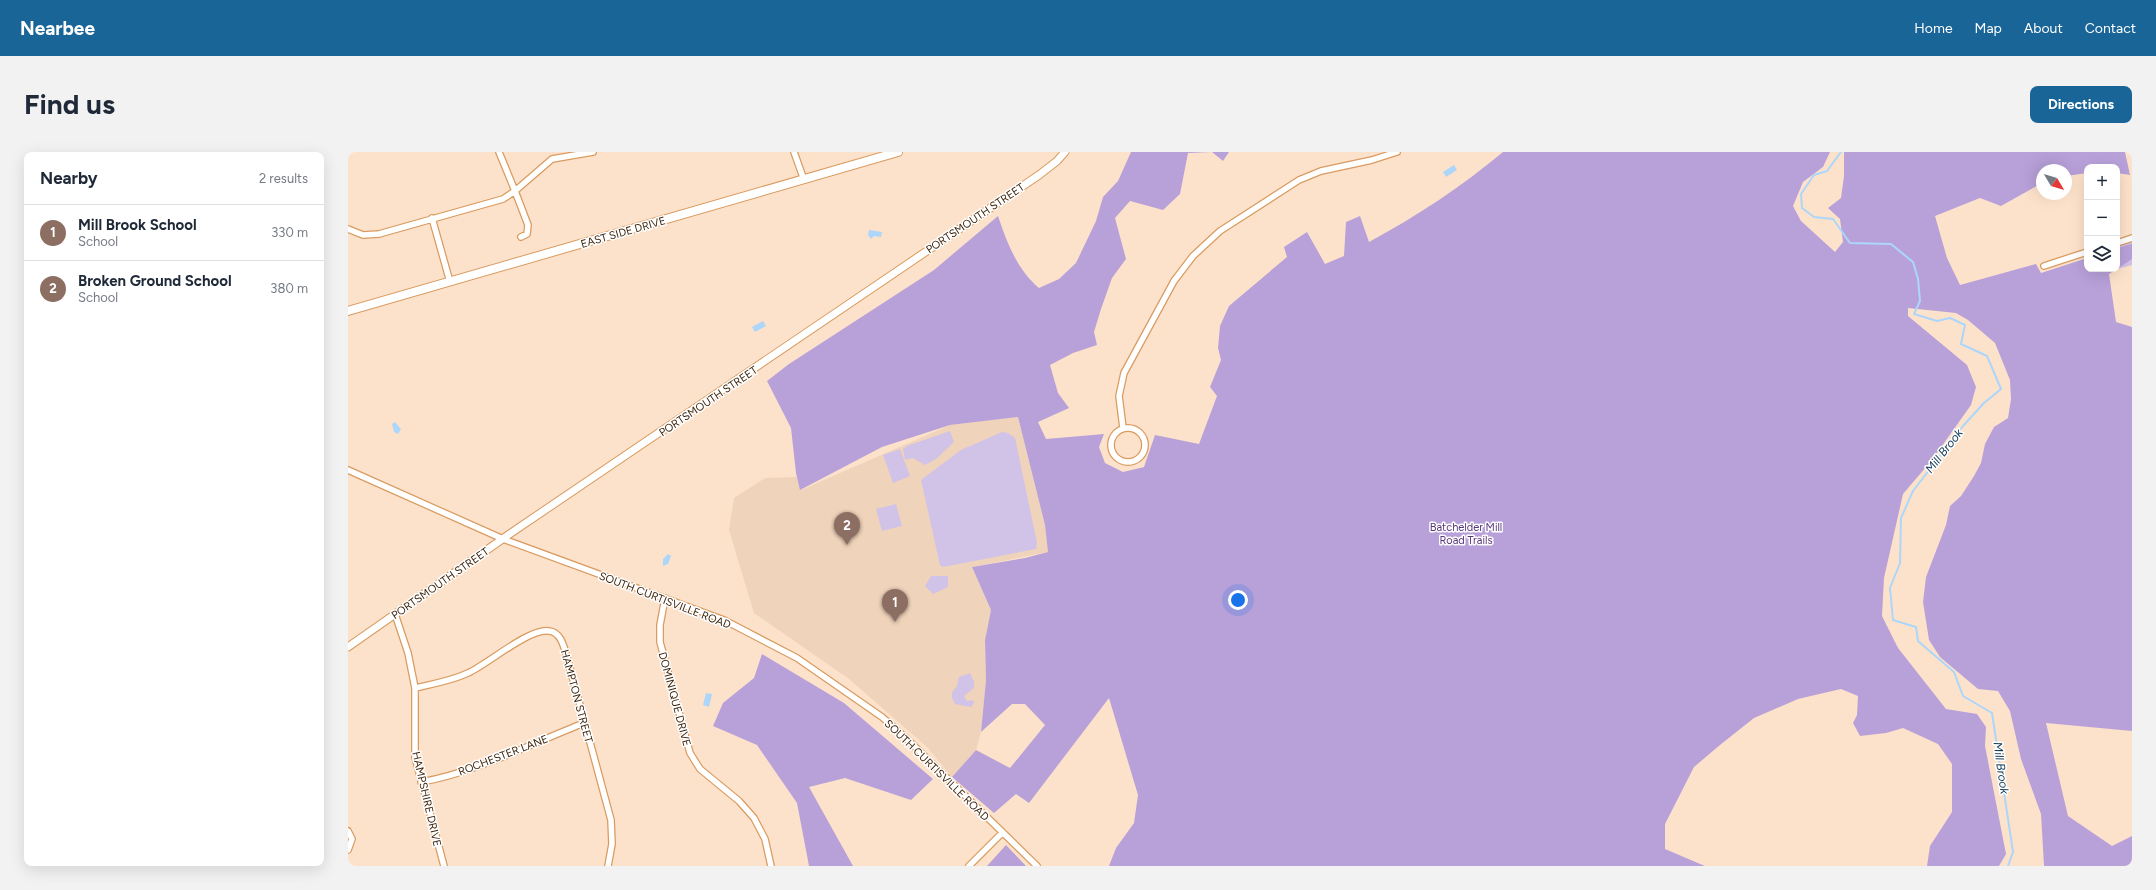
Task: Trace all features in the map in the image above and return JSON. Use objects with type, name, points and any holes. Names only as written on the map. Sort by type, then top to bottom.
[{"type":"main road","name":"EAST SIDE DRIVE","points":[[348,311],[898,152]]},
{"type":"street","points":[[499,152],[528,225],[527,234],[521,237]]},
{"type":"street","points":[[348,229],[363,235],[379,234],[503,199],[515,191],[554,158],[593,152]]},
{"type":"street","points":[[794,152],[804,180]]},
{"type":"street","name":"PORTSMOUTH STREET","points":[[348,647],[503,539],[1039,175],[1057,161],[1065,152]]},
{"type":"street","points":[[1123,428],[1119,396],[1124,373],[1174,281],[1193,256],[1220,231],[1299,180],[1328,169],[1372,160],[1397,152]]},
{"type":"street","points":[[432,218],[450,282]]},
{"type":"street","points":[[2120,242],[2132,238]]},
{"type":"street","points":[[2044,266],[2084,253]]},
{"type":"street","points":[[1128,427],[1138,430],[1145,443],[1141,457],[1132,462],[1118,459],[1111,447],[1112,437],[1123,428],[1128,427]]},
{"type":"street","name":"SOUTH CURTISVILLE ROAD","points":[[348,470],[503,539],[724,620],[783,650],[882,717],[940,770],[1002,834],[1036,866]]},
{"type":"street","name":"DOMINIQUE DRIVE","points":[[665,598],[660,625],[660,642],[687,745],[700,768],[738,801],[754,818],[765,839],[771,866]]},
{"type":"street","name":"HAMPSHIRE DRIVE","points":[[394,614],[408,654],[415,688],[415,757],[444,866]]},
{"type":"street","name":"HAMPTON STREET","points":[[415,688],[467,673],[529,636],[543,630],[551,630],[558,635],[562,641],[611,820],[612,844],[608,866]]},
{"type":"street","name":"ROCHESTER LANE","points":[[421,782],[438,779],[475,766],[584,723]]},
{"type":"street","points":[[348,831],[352,840],[348,850]]},
{"type":"street","points":[[969,866],[1002,834]]},
{"type":"shaded area","points":[[2132,238],[2132,265],[2120,268],[2120,240]]},
{"type":"shaded area","points":[[1018,417],[1045,525],[1048,552],[972,567],[991,610],[985,640],[986,680],[981,732],[976,750],[952,777],[927,747],[849,679],[754,613],[729,530],[734,498],[765,478],[797,477],[801,490],[950,425]]},
{"type":"shaded area","points":[[950,431],[954,442],[936,459],[925,465],[913,458],[905,460],[903,449],[907,446]]},
{"type":"shaded area","points":[[1002,432],[1008,433],[1015,438],[1037,543],[1036,549],[943,567],[940,565],[921,480],[961,450]]},
{"type":"shaded area","points":[[900,449],[910,476],[893,483],[883,455]]},
{"type":"shaded area","points":[[896,504],[902,526],[882,531],[876,509]]},
{"type":"shaded area","points":[[931,576],[948,576],[948,587],[933,594],[925,586]]},
{"type":"shaded area","points":[[970,673],[974,682],[974,688],[964,696],[967,701],[973,700],[974,703],[971,707],[955,704],[952,698],[952,692],[957,686],[959,677]]},
{"type":"green space","name":"Batchelder Mill Road Trails","points":[[1131,152],[1212,152],[1188,153],[1180,194],[1163,210],[1130,201],[1115,218],[1126,259],[1112,278],[1101,309],[1094,332],[1097,345],[1073,353],[1050,365],[1058,393],[1069,408],[1038,422],[1046,439],[1104,434],[1099,447],[1105,463],[1123,472],[1144,467],[1155,435],[1199,444],[1217,396],[1210,387],[1221,360],[1218,348],[1220,326],[1229,306],[1287,257],[1284,247],[1307,232],[1325,264],[1344,256],[1346,222],[1360,216],[1369,242],[1438,200],[1503,152],[1830,152],[1823,167],[1803,182],[1793,206],[1801,221],[1835,252],[1843,242],[1840,219],[1828,208],[1841,198],[1844,176],[1844,152],[2125,152],[2130,175],[2120,173],[2120,164],[2084,164],[2084,173],[2072,175],[2072,164],[2036,164],[2036,186],[2001,206],[1980,198],[1935,216],[1947,258],[1960,285],[2036,264],[2041,273],[2084,259],[2084,272],[2112,272],[2109,274],[2116,322],[2132,327],[2132,731],[2046,723],[2068,816],[2112,846],[2132,836],[2132,866],[2044,866],[2041,814],[2021,759],[2010,711],[1998,691],[1978,689],[1940,657],[1929,640],[1923,602],[1926,577],[1946,525],[1950,506],[1961,496],[1974,476],[1981,463],[1985,444],[1994,427],[2008,418],[2011,399],[2010,380],[1995,343],[1968,320],[1956,313],[1908,308],[1908,316],[1967,365],[1976,387],[1971,405],[1932,460],[1903,494],[1884,578],[1882,616],[1898,648],[1946,709],[1977,714],[1986,727],[1985,746],[2006,854],[1999,866],[1927,866],[1930,846],[1952,812],[1952,764],[1938,744],[1903,728],[1886,733],[1860,736],[1853,723],[1857,715],[1858,696],[1841,689],[1798,699],[1754,718],[1694,767],[1665,824],[1665,849],[1705,866],[1109,866],[1116,848],[1134,823],[1138,795],[1109,698],[1029,803],[1016,794],[994,813],[952,777],[976,750],[1010,768],[1045,725],[1025,704],[1012,704],[981,732],[986,680],[985,640],[991,610],[972,567],[1025,558],[1048,552],[1045,525],[1018,417],[950,425],[882,447],[800,490],[796,473],[791,428],[767,381],[789,364],[934,270],[998,216],[1014,255],[1031,281],[1039,288],[1059,279],[1076,263],[1096,221],[1103,197],[1118,181]]},
{"type":"green space","points":[[1212,152],[1229,152],[1223,161]]},
{"type":"green space","points":[[2132,244],[2132,259],[2120,267],[2120,247]]},
{"type":"green space","points":[[762,654],[844,703],[933,779],[911,800],[845,778],[809,787],[853,866],[809,866],[797,803],[757,745],[713,726],[723,703],[754,678]]},
{"type":"green space","points":[[1006,845],[1026,866],[987,866]]},
{"type":"water","points":[[1454,165],[1457,170],[1446,177],[1443,172]]},
{"type":"water","points":[[869,230],[882,232],[881,237],[874,236],[871,239],[868,235]]},
{"type":"water","points":[[763,321],[766,326],[755,332],[752,327]]},
{"type":"water","points":[[395,422],[401,429],[398,434],[394,432],[392,424]]},
{"type":"water","points":[[668,554],[671,556],[668,564],[663,566],[663,559]]},
{"type":"water","points":[[706,693],[712,694],[709,707],[703,705]]},
{"type":"waterway","name":"Mill Brook","points":[[1841,152],[1827,171],[1814,175],[1801,194],[1802,208],[1814,217],[1833,219],[1850,243],[1891,244],[1913,262],[1918,279],[1920,301],[1914,314],[1937,321],[1950,318],[1965,325],[1961,344],[1987,356],[2001,389],[1984,403],[1963,426],[1913,491],[1901,518],[1900,563],[1890,588],[1893,620],[1916,627],[1918,641],[1954,672],[1963,696],[1992,713],[2013,852],[2008,866]]},
{"type":"place","name":"Broken Ground School","points":[[847,545]]},
{"type":"place","name":"Mill Brook School","points":[[895,622]]}]
